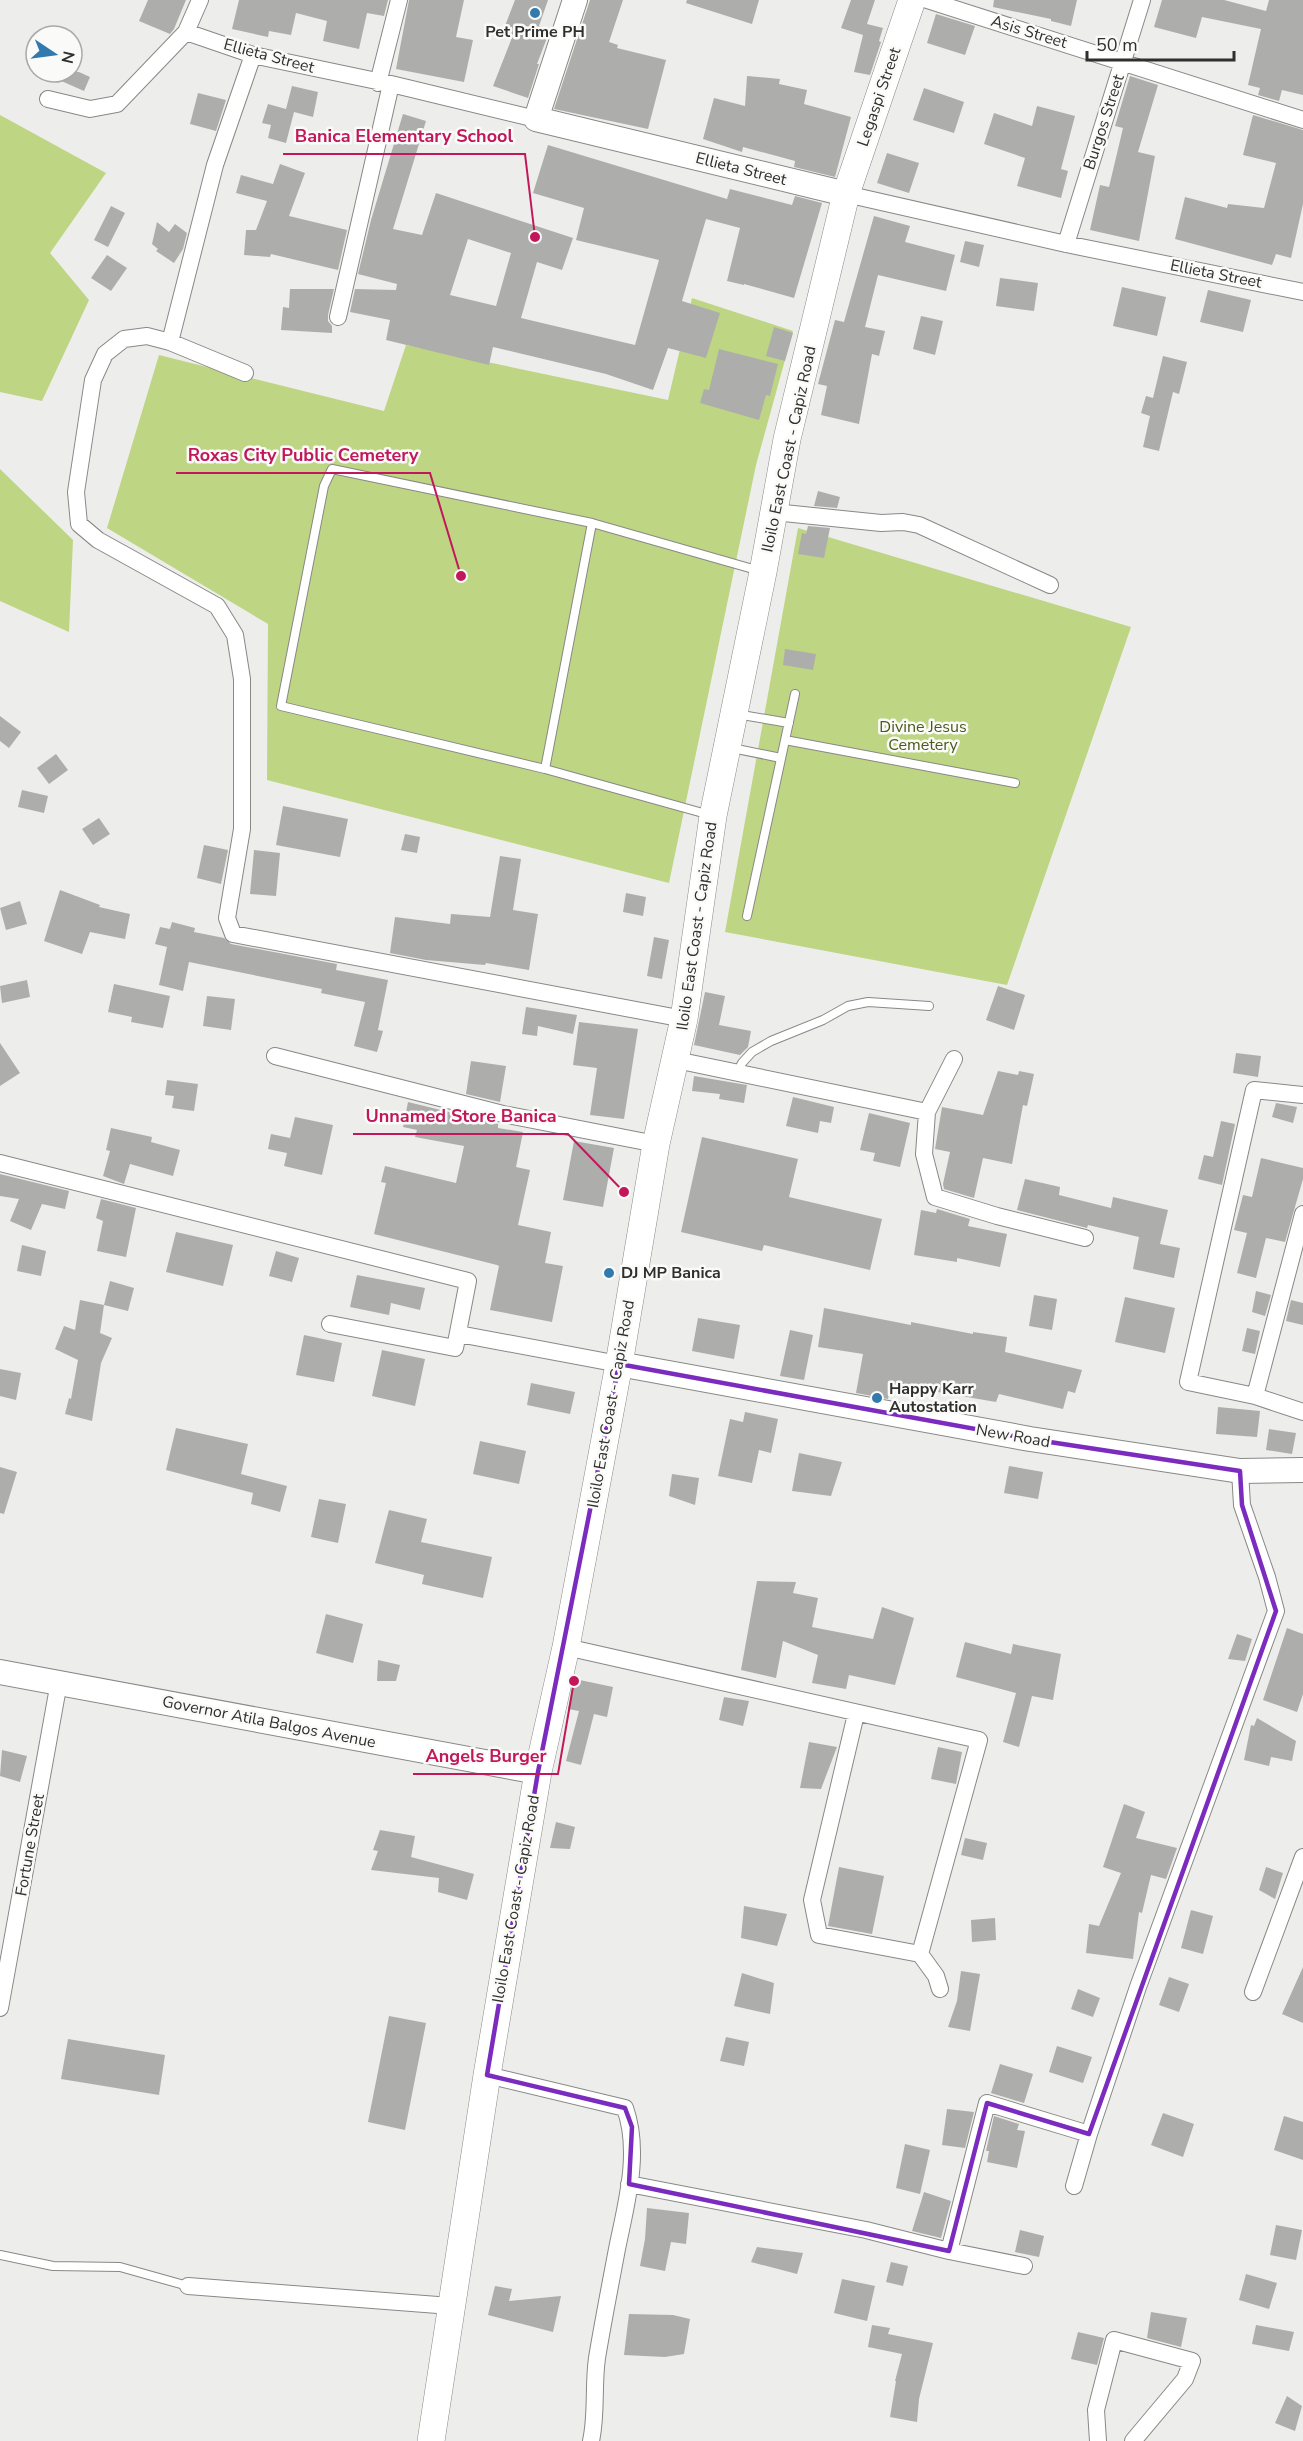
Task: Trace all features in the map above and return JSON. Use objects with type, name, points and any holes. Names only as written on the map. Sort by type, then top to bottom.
[{"type":"main road","name":"Legaspi Street","points":[[846,194],[912,0]]},
{"type":"main road","name":"Iloilo East Coast - Capiz Road","points":[[431,2441],[487,2075],[538,1772],[566,1647],[619,1364],[656,1144],[684,1019],[713,816],[763,572],[787,439],[846,194]]},
{"type":"street","points":[[48,99],[90,109],[117,104],[186,32],[200,0]]},
{"type":"street","points":[[338,317],[385,83],[399,0]]},
{"type":"street","points":[[536,119],[575,0]]},
{"type":"street","name":"Asis Street","points":[[927,0],[1303,120]]},
{"type":"street","name":"Burgos Street","points":[[1066,244],[1142,0]]},
{"type":"street","name":"Ellieta Street","points":[[186,32],[254,55],[385,83],[846,194],[1066,244],[1302,288]]},
{"type":"street","points":[[170,342],[216,165],[254,55]]},
{"type":"street","points":[[245,373],[170,342],[147,336],[124,339],[105,354],[93,380],[76,492],[79,524],[98,540],[218,606],[236,635],[242,679],[242,829],[227,918],[233,934],[684,1019]]},
{"type":"street","points":[[774,513],[919,525],[1050,585]]},
{"type":"street","points":[[275,1056],[503,1114],[656,1144]]},
{"type":"street","points":[[954,1059],[927,1112],[924,1154],[936,1197],[997,1216],[1085,1238]]},
{"type":"street","points":[[676,1060],[927,1112]]},
{"type":"street","points":[[1303,1095],[1254,1090],[1188,1382],[1255,1396],[1303,1412]]},
{"type":"street","points":[[0,1163],[468,1281],[455,1347],[330,1324]]},
{"type":"street","points":[[1255,1396],[1303,1214]]},
{"type":"street","points":[[459,1334],[619,1364]]},
{"type":"street","name":"New Road","points":[[619,1364],[1030,1439],[1240,1471],[1303,1470]]},
{"type":"street","points":[[1074,2186],[1138,1987],[1276,1611],[1267,1577],[1242,1505],[1240,1471]]},
{"type":"street","points":[[566,1647],[979,1740],[920,1954]]},
{"type":"street","name":"Governor Atila Balgos Avenue","points":[[0,1672],[538,1772]]},
{"type":"street","name":"Fortune Street","points":[[0,2008],[59,1682]]},
{"type":"street","points":[[856,1714],[812,1900],[819,1935],[920,1954],[936,1977],[940,1989]]},
{"type":"street","points":[[1253,1992],[1303,1857]]},
{"type":"street","points":[[487,2075],[626,2109],[632,2127],[629,2184],[595,2375],[595,2424],[591,2441]]},
{"type":"street","points":[[949,2251],[987,2103],[1089,2134]]},
{"type":"street","points":[[629,2184],[866,2230],[949,2251],[1024,2266]]},
{"type":"street","points":[[188,2286],[451,2306]]},
{"type":"street","points":[[1098,2441],[1096,2410],[1114,2340],[1192,2361],[1185,2379],[1133,2441]]},
{"type":"lane","points":[[713,816],[545,769],[281,706],[324,486],[332,469],[592,523],[763,572]]},
{"type":"lane","points":[[545,769],[592,523]]},
{"type":"lane","points":[[747,916],[795,694]]},
{"type":"lane","points":[[734,714],[789,723]]},
{"type":"lane","points":[[785,740],[1015,783]]},
{"type":"lane","points":[[727,747],[781,758]]},
{"type":"lane","points":[[737,1072],[752,1052],[771,1041],[823,1020],[848,1006],[868,1002],[928,1006]]},
{"type":"lane","points":[[0,2255],[53,2266],[120,2267],[188,2286]]},
{"type":"highlighted area","points":[[619,1364],[1030,1439],[1240,1471],[1242,1505],[1276,1611],[1089,2134],[987,2103],[949,2251],[629,2184],[632,2127],[625,2108],[487,2075],[538,1772]]},
{"type":"green space","points":[[0,115],[106,173],[50,253],[89,300],[42,401],[0,392]]},
{"type":"green space","points":[[692,298],[793,331],[756,465],[669,883],[267,780],[268,624],[107,528],[159,355],[384,411],[406,345],[668,400]]},
{"type":"green space","points":[[0,469],[73,540],[69,632],[0,601]]},
{"type":"green space","name":"Divine Jesus Cemetery","points":[[798,528],[1131,627],[1007,985],[725,932]]},
{"type":"building","points":[[148,0],[186,0],[170,34],[139,21]]},
{"type":"building","points":[[239,0],[388,0],[384,16],[367,13],[359,49],[323,41],[327,21],[296,13],[291,35],[269,31],[268,37],[232,29]]},
{"type":"building","points":[[409,0],[464,0],[456,37],[473,40],[464,82],[396,69]]},
{"type":"building","points":[[515,0],[548,0],[539,26],[550,30],[537,64],[539,64],[528,98],[493,86],[513,35],[503,31]]},
{"type":"building","points":[[590,0],[623,0],[609,42],[618,45],[617,48],[666,60],[648,129],[554,109]]},
{"type":"building","points":[[687,0],[759,0],[752,24],[686,3]]},
{"type":"building","points":[[851,0],[875,0],[867,24],[883,28],[879,41],[881,42],[870,75],[854,72],[863,35],[841,28]]},
{"type":"building","points":[[994,0],[1077,0],[1071,26],[1051,21],[1051,19],[993,7]]},
{"type":"building","points":[[1162,0],[1224,0],[1266,11],[1269,0],[1303,0],[1303,95],[1282,90],[1279,101],[1258,95],[1260,88],[1248,85],[1261,29],[1202,17],[1196,38],[1154,27]]},
{"type":"building","points":[[936,14],[975,26],[965,55],[927,43]]},
{"type":"building","points":[[84,74],[90,77],[84,91],[68,84],[84,84]]},
{"type":"building","points":[[747,76],[780,79],[779,84],[807,90],[804,104],[851,117],[835,177],[794,167],[795,161],[743,147],[742,152],[703,139],[714,98],[745,106]]},
{"type":"building","points":[[1130,76],[1158,85],[1138,152],[1155,156],[1139,241],[1090,230],[1100,185],[1109,187],[1123,128],[1115,126]]},
{"type":"building","points":[[292,86],[318,92],[313,117],[294,112],[286,143],[268,138],[271,125],[262,123],[268,104],[286,109]]},
{"type":"building","points":[[924,88],[964,102],[954,133],[913,120]]},
{"type":"building","points":[[198,93],[226,100],[216,131],[190,124]]},
{"type":"building","points":[[1037,106],[1075,116],[1061,169],[1068,171],[1061,198],[1017,186],[1025,158],[984,144],[994,113],[1032,126]]},
{"type":"building","points":[[403,114],[426,121],[393,229],[422,235],[436,193],[573,238],[562,270],[537,262],[521,318],[635,345],[659,260],[576,240],[584,208],[533,193],[548,145],[727,199],[730,189],[792,205],[795,196],[822,203],[794,298],[727,281],[740,228],[706,219],[682,301],[720,313],[706,358],[668,348],[653,390],[606,374],[493,347],[489,365],[386,340],[390,320],[350,312],[355,289],[396,290],[397,284],[358,274],[371,220]],"holes":[[[468,239],[511,253],[496,306],[450,295]]]},
{"type":"building","points":[[1253,115],[1303,130],[1303,204],[1291,258],[1276,254],[1272,265],[1175,239],[1185,197],[1227,208],[1228,204],[1264,208],[1276,163],[1243,155]]},
{"type":"building","points":[[887,153],[919,163],[909,193],[877,183]]},
{"type":"building","points":[[280,164],[305,173],[289,216],[347,230],[338,270],[271,254],[270,257],[244,255],[246,230],[256,230],[267,201],[236,193],[241,175],[273,184]]},
{"type":"building","points":[[111,206],[125,213],[108,247],[94,240]]},
{"type":"building","points":[[874,216],[910,226],[905,242],[955,255],[946,291],[878,275],[865,327],[885,331],[879,356],[872,354],[859,424],[821,415],[827,386],[818,384],[835,320],[844,322]]},
{"type":"building","points":[[157,222],[169,232],[175,224],[187,233],[183,249],[174,263],[156,251],[158,249],[152,244]]},
{"type":"building","points":[[965,241],[984,245],[979,267],[960,262]]},
{"type":"building","points":[[107,255],[127,268],[111,291],[91,278]]},
{"type":"building","points":[[1000,278],[1038,283],[1034,311],[996,306]]},
{"type":"building","points":[[1122,287],[1166,297],[1157,336],[1113,326]]},
{"type":"building","points":[[290,289],[334,289],[328,315],[332,333],[281,330],[283,307],[289,308]]},
{"type":"building","points":[[1208,290],[1251,300],[1243,332],[1200,322]]},
{"type":"building","points":[[921,316],[943,321],[935,355],[913,349]]},
{"type":"building","points":[[774,327],[793,333],[785,361],[766,356]]},
{"type":"building","points":[[719,349],[778,364],[770,396],[766,395],[759,420],[700,403],[704,389],[709,390]]},
{"type":"building","points":[[1163,356],[1187,362],[1179,394],[1173,392],[1159,451],[1143,447],[1150,416],[1141,413],[1146,396],[1153,398]]},
{"type":"building","points":[[818,491],[840,497],[837,508],[814,506]]},
{"type":"building","points":[[808,526],[830,528],[824,558],[798,554],[802,533],[806,534]]},
{"type":"building","points":[[785,649],[816,654],[813,670],[783,665]]},
{"type":"building","points":[[0,716],[21,732],[9,748],[0,741]]},
{"type":"building","points":[[56,754],[68,770],[49,784],[37,768]]},
{"type":"building","points":[[22,790],[48,796],[44,813],[18,807]]},
{"type":"building","points":[[283,806],[348,819],[340,857],[276,845]]},
{"type":"building","points":[[99,818],[110,834],[93,845],[82,829]]},
{"type":"building","points":[[405,834],[420,837],[417,853],[401,850]]},
{"type":"building","points":[[204,845],[228,850],[221,884],[197,878]]},
{"type":"building","points":[[254,850],[280,853],[276,896],[250,894]]},
{"type":"building","points":[[500,856],[521,859],[513,910],[538,914],[529,970],[486,963],[485,965],[426,960],[390,953],[395,917],[450,924],[451,914],[490,917]]},
{"type":"building","points":[[60,890],[100,905],[99,907],[130,914],[125,939],[90,932],[82,954],[44,941]]},
{"type":"building","points":[[626,893],[646,897],[643,916],[623,912]]},
{"type":"building","points":[[20,901],[27,924],[6,930],[0,908]]},
{"type":"building","points":[[172,922],[195,928],[194,932],[224,938],[231,944],[337,964],[336,970],[388,980],[378,1030],[383,1031],[377,1052],[354,1046],[365,1002],[321,993],[322,989],[189,962],[183,991],[159,985],[167,947],[155,944],[160,927],[170,929]]},
{"type":"building","points":[[654,937],[669,940],[662,979],[647,976]]},
{"type":"building","points":[[27,980],[30,997],[2,1003],[0,986]]},
{"type":"building","points":[[114,984],[170,996],[163,1028],[131,1022],[132,1017],[108,1012]]},
{"type":"building","points":[[998,986],[1025,995],[1014,1030],[986,1020]]},
{"type":"building","points":[[705,992],[725,996],[719,1025],[751,1031],[748,1047],[740,1055],[694,1045]]},
{"type":"building","points":[[207,996],[235,999],[231,1030],[203,1026]]},
{"type":"building","points":[[526,1007],[577,1015],[573,1034],[538,1026],[537,1036],[522,1034]]},
{"type":"building","points":[[579,1022],[638,1029],[624,1119],[590,1115],[597,1068],[573,1065]]},
{"type":"building","points":[[0,1043],[20,1073],[0,1086]]},
{"type":"building","points":[[1236,1053],[1261,1056],[1258,1077],[1233,1073]]},
{"type":"building","points":[[471,1061],[506,1066],[500,1102],[466,1094]]},
{"type":"building","points":[[998,1071],[1018,1075],[1019,1071],[1034,1074],[1027,1106],[1023,1105],[1012,1164],[983,1158],[974,1198],[944,1189],[950,1152],[935,1149],[942,1107],[983,1115]]},
{"type":"building","points":[[694,1076],[747,1085],[744,1103],[719,1099],[720,1094],[692,1091]]},
{"type":"building","points":[[167,1080],[198,1084],[194,1111],[172,1108],[174,1096],[165,1095]]},
{"type":"building","points":[[793,1097],[834,1107],[831,1123],[820,1121],[818,1133],[786,1126]]},
{"type":"building","points":[[408,1102],[498,1124],[498,1128],[523,1132],[516,1167],[530,1170],[518,1225],[551,1232],[545,1263],[563,1266],[552,1322],[490,1310],[499,1266],[497,1265],[374,1234],[386,1183],[381,1182],[385,1166],[456,1183],[464,1146],[415,1137],[417,1130],[403,1127]]},
{"type":"building","points":[[1276,1103],[1297,1107],[1293,1123],[1272,1117]]},
{"type":"building","points":[[869,1113],[910,1123],[900,1167],[873,1161],[875,1153],[860,1150]]},
{"type":"building","points":[[295,1117],[333,1125],[322,1175],[284,1166],[287,1153],[268,1149],[271,1134],[290,1138]]},
{"type":"building","points":[[1221,1121],[1235,1124],[1222,1185],[1198,1179],[1204,1155],[1213,1157]]},
{"type":"building","points":[[111,1128],[152,1137],[151,1142],[180,1150],[173,1176],[130,1164],[124,1184],[103,1176],[110,1151],[106,1150]]},
{"type":"building","points":[[702,1137],[798,1159],[789,1197],[882,1219],[870,1270],[764,1245],[762,1251],[681,1232]]},
{"type":"building","points":[[574,1141],[614,1148],[603,1207],[563,1200]]},
{"type":"building","points":[[1261,1158],[1303,1168],[1303,1179],[1285,1242],[1266,1238],[1256,1278],[1237,1273],[1247,1233],[1234,1230],[1243,1195],[1252,1197]]},
{"type":"building","points":[[0,1174],[69,1191],[65,1209],[42,1204],[31,1230],[10,1221],[19,1199],[0,1196]]},
{"type":"building","points":[[1025,1179],[1060,1187],[1059,1195],[1111,1208],[1113,1197],[1168,1210],[1160,1244],[1180,1248],[1174,1278],[1133,1269],[1139,1237],[1088,1225],[1087,1228],[1017,1210]]},
{"type":"building","points":[[101,1199],[136,1208],[126,1257],[97,1251],[103,1221],[96,1218]]},
{"type":"building","points":[[937,1209],[970,1219],[968,1226],[1007,1234],[1000,1267],[957,1258],[957,1262],[914,1255],[921,1210],[936,1213]]},
{"type":"building","points":[[176,1232],[233,1245],[223,1286],[166,1272]]},
{"type":"building","points":[[22,1245],[46,1251],[41,1276],[17,1271]]},
{"type":"building","points":[[276,1251],[299,1258],[292,1282],[269,1276]]},
{"type":"building","points":[[357,1275],[425,1288],[420,1310],[391,1303],[389,1315],[350,1307]]},
{"type":"building","points":[[110,1281],[134,1288],[128,1311],[104,1305]]},
{"type":"building","points":[[1256,1291],[1271,1295],[1265,1316],[1252,1312]]},
{"type":"building","points":[[1034,1295],[1057,1299],[1052,1330],[1029,1326]]},
{"type":"building","points":[[1125,1297],[1175,1308],[1165,1353],[1115,1342]]},
{"type":"building","points":[[80,1300],[104,1305],[100,1333],[112,1338],[101,1363],[92,1421],[65,1414],[69,1398],[71,1399],[78,1360],[55,1349],[64,1326],[75,1330]]},
{"type":"building","points":[[1291,1300],[1303,1303],[1303,1325],[1286,1321]]},
{"type":"building","points":[[824,1308],[911,1325],[911,1322],[973,1334],[973,1332],[1007,1337],[1005,1352],[1082,1370],[1075,1393],[1068,1391],[1063,1409],[999,1394],[996,1402],[891,1384],[888,1399],[856,1393],[863,1354],[818,1347]]},
{"type":"building","points":[[698,1318],[740,1325],[734,1359],[692,1351]]},
{"type":"building","points":[[1247,1328],[1260,1331],[1255,1354],[1242,1351]]},
{"type":"building","points":[[790,1330],[813,1335],[804,1380],[780,1376]]},
{"type":"building","points":[[304,1335],[342,1343],[334,1382],[296,1375]]},
{"type":"building","points":[[382,1350],[425,1359],[415,1406],[372,1396]]},
{"type":"building","points":[[0,1369],[21,1373],[16,1400],[0,1396]]},
{"type":"building","points":[[531,1383],[575,1392],[570,1414],[527,1405]]},
{"type":"building","points":[[1218,1407],[1260,1411],[1257,1437],[1216,1434]]},
{"type":"building","points":[[745,1412],[778,1419],[771,1453],[759,1450],[752,1483],[718,1476],[730,1419],[743,1422]]},
{"type":"building","points":[[176,1428],[248,1444],[241,1474],[287,1486],[280,1512],[251,1504],[253,1493],[166,1470]]},
{"type":"building","points":[[1269,1429],[1296,1433],[1292,1454],[1266,1450]]},
{"type":"building","points":[[480,1441],[526,1451],[519,1484],[473,1474]]},
{"type":"building","points":[[799,1453],[842,1462],[831,1496],[792,1491]]},
{"type":"building","points":[[1009,1466],[1043,1472],[1038,1499],[1004,1493]]},
{"type":"building","points":[[0,1467],[17,1472],[4,1514],[0,1513]]},
{"type":"building","points":[[672,1474],[699,1478],[695,1505],[669,1496]]},
{"type":"building","points":[[319,1499],[346,1504],[338,1543],[311,1537]]},
{"type":"building","points":[[389,1510],[427,1519],[421,1542],[492,1557],[483,1598],[422,1584],[424,1575],[375,1563]]},
{"type":"building","points":[[757,1581],[796,1582],[793,1593],[818,1598],[812,1627],[873,1639],[882,1607],[914,1618],[895,1685],[849,1675],[846,1689],[812,1683],[818,1655],[783,1641],[776,1678],[741,1670]]},
{"type":"building","points":[[326,1614],[363,1624],[353,1663],[316,1653]]},
{"type":"building","points":[[1287,1628],[1303,1634],[1303,1694],[1297,1712],[1263,1700]]},
{"type":"building","points":[[1237,1634],[1252,1639],[1245,1661],[1228,1659]]},
{"type":"building","points":[[965,1642],[1011,1654],[1013,1644],[1061,1654],[1053,1700],[1032,1696],[1019,1747],[1003,1742],[1016,1693],[956,1677]]},
{"type":"building","points":[[378,1660],[400,1665],[396,1681],[377,1681]]},
{"type":"building","points":[[575,1679],[613,1687],[607,1717],[594,1714],[581,1765],[566,1761],[579,1711],[568,1709]]},
{"type":"building","points":[[724,1697],[749,1701],[743,1726],[719,1720]]},
{"type":"building","points":[[1257,1718],[1296,1741],[1292,1761],[1271,1757],[1269,1766],[1244,1760],[1251,1725],[1254,1726]]},
{"type":"building","points":[[809,1742],[837,1747],[821,1789],[800,1788]]},
{"type":"building","points":[[938,1747],[962,1752],[956,1784],[931,1779]]},
{"type":"building","points":[[2,1750],[27,1756],[20,1782],[0,1776]]},
{"type":"building","points":[[1124,1804],[1145,1812],[1136,1838],[1177,1848],[1166,1879],[1151,1875],[1142,1913],[1139,1912],[1133,1959],[1086,1953],[1089,1924],[1099,1926],[1121,1873],[1103,1867]]},
{"type":"building","points":[[556,1822],[575,1827],[570,1849],[550,1848]]},
{"type":"building","points":[[380,1830],[415,1836],[411,1857],[474,1874],[467,1900],[438,1892],[439,1878],[371,1870],[378,1851],[373,1850]]},
{"type":"building","points":[[965,1838],[987,1843],[983,1860],[961,1855]]},
{"type":"building","points":[[839,1867],[884,1876],[872,1934],[828,1926]]},
{"type":"building","points":[[1266,1867],[1283,1873],[1275,1899],[1259,1890]]},
{"type":"building","points":[[744,1906],[787,1914],[777,1946],[741,1938]]},
{"type":"building","points":[[1191,1910],[1213,1916],[1203,1954],[1181,1948]]},
{"type":"building","points":[[995,1918],[996,1940],[972,1942],[971,1920]]},
{"type":"building","points":[[1303,1967],[1303,2023],[1282,2014]]},
{"type":"building","points":[[961,1971],[980,1974],[970,2031],[948,2027],[957,2001]]},
{"type":"building","points":[[742,1973],[774,1983],[770,2014],[734,2006]]},
{"type":"building","points":[[1169,1977],[1189,1984],[1179,2012],[1159,2005]]},
{"type":"building","points":[[1078,1989],[1100,1998],[1093,2017],[1071,2009]]},
{"type":"building","points":[[389,2016],[426,2023],[405,2130],[368,2122]]},
{"type":"building","points":[[726,2037],[749,2042],[744,2066],[720,2061]]},
{"type":"building","points":[[68,2039],[165,2055],[159,2095],[61,2079]]},
{"type":"building","points":[[1057,2046],[1092,2057],[1083,2083],[1049,2072]]},
{"type":"building","points":[[1000,2064],[1033,2074],[1024,2103],[991,2093]]},
{"type":"building","points":[[947,2109],[974,2112],[965,2148],[942,2145]]},
{"type":"building","points":[[1163,2113],[1194,2124],[1183,2157],[1151,2145]]},
{"type":"building","points":[[994,2116],[1019,2124],[1017,2130],[1025,2131],[1017,2168],[987,2162],[989,2151],[986,2151]]},
{"type":"building","points":[[1284,2116],[1303,2122],[1303,2160],[1274,2150]]},
{"type":"building","points":[[905,2144],[930,2150],[920,2194],[896,2188]]},
{"type":"building","points":[[924,2192],[951,2201],[941,2238],[912,2231]]},
{"type":"building","points":[[647,2208],[689,2213],[686,2244],[671,2242],[665,2271],[640,2266]]},
{"type":"building","points":[[1276,2225],[1302,2230],[1296,2260],[1270,2255]]},
{"type":"building","points":[[1020,2230],[1044,2236],[1039,2257],[1015,2252]]},
{"type":"building","points":[[757,2247],[803,2253],[797,2274],[751,2262]]},
{"type":"building","points":[[891,2262],[908,2266],[903,2286],[886,2282]]},
{"type":"building","points":[[1246,2274],[1277,2283],[1269,2309],[1239,2300]]},
{"type":"building","points":[[842,2279],[875,2286],[867,2321],[834,2313]]},
{"type":"building","points":[[495,2286],[512,2289],[509,2301],[561,2296],[553,2332],[488,2315]]},
{"type":"building","points":[[1151,2312],[1187,2318],[1181,2347],[1147,2338]]},
{"type":"building","points":[[629,2314],[673,2315],[690,2319],[684,2354],[665,2357],[624,2355]]},
{"type":"building","points":[[872,2325],[890,2328],[888,2334],[933,2343],[919,2399],[917,2422],[890,2417],[895,2381],[902,2354],[868,2347]]},
{"type":"building","points":[[1256,2325],[1294,2332],[1289,2351],[1252,2344]]},
{"type":"building","points":[[1078,2332],[1104,2338],[1097,2365],[1071,2359]]},
{"type":"building","points":[[1287,2396],[1302,2406],[1295,2431],[1275,2423]]},
{"type":"place","name":"Pet Prime PH","points":[[535,13]]},
{"type":"place","name":"Banica Elementary School","points":[[535,237]]},
{"type":"place","name":"Roxas City Public Cemetery","points":[[461,576]]},
{"type":"place","name":"Unnamed Store Banica","points":[[624,1192]]},
{"type":"place","name":"DJ MP Banica","points":[[609,1273]]},
{"type":"place","name":"Happy Karr Autostation","points":[[877,1398]]},
{"type":"place","name":"Angels Burger","points":[[574,1681]]}]
